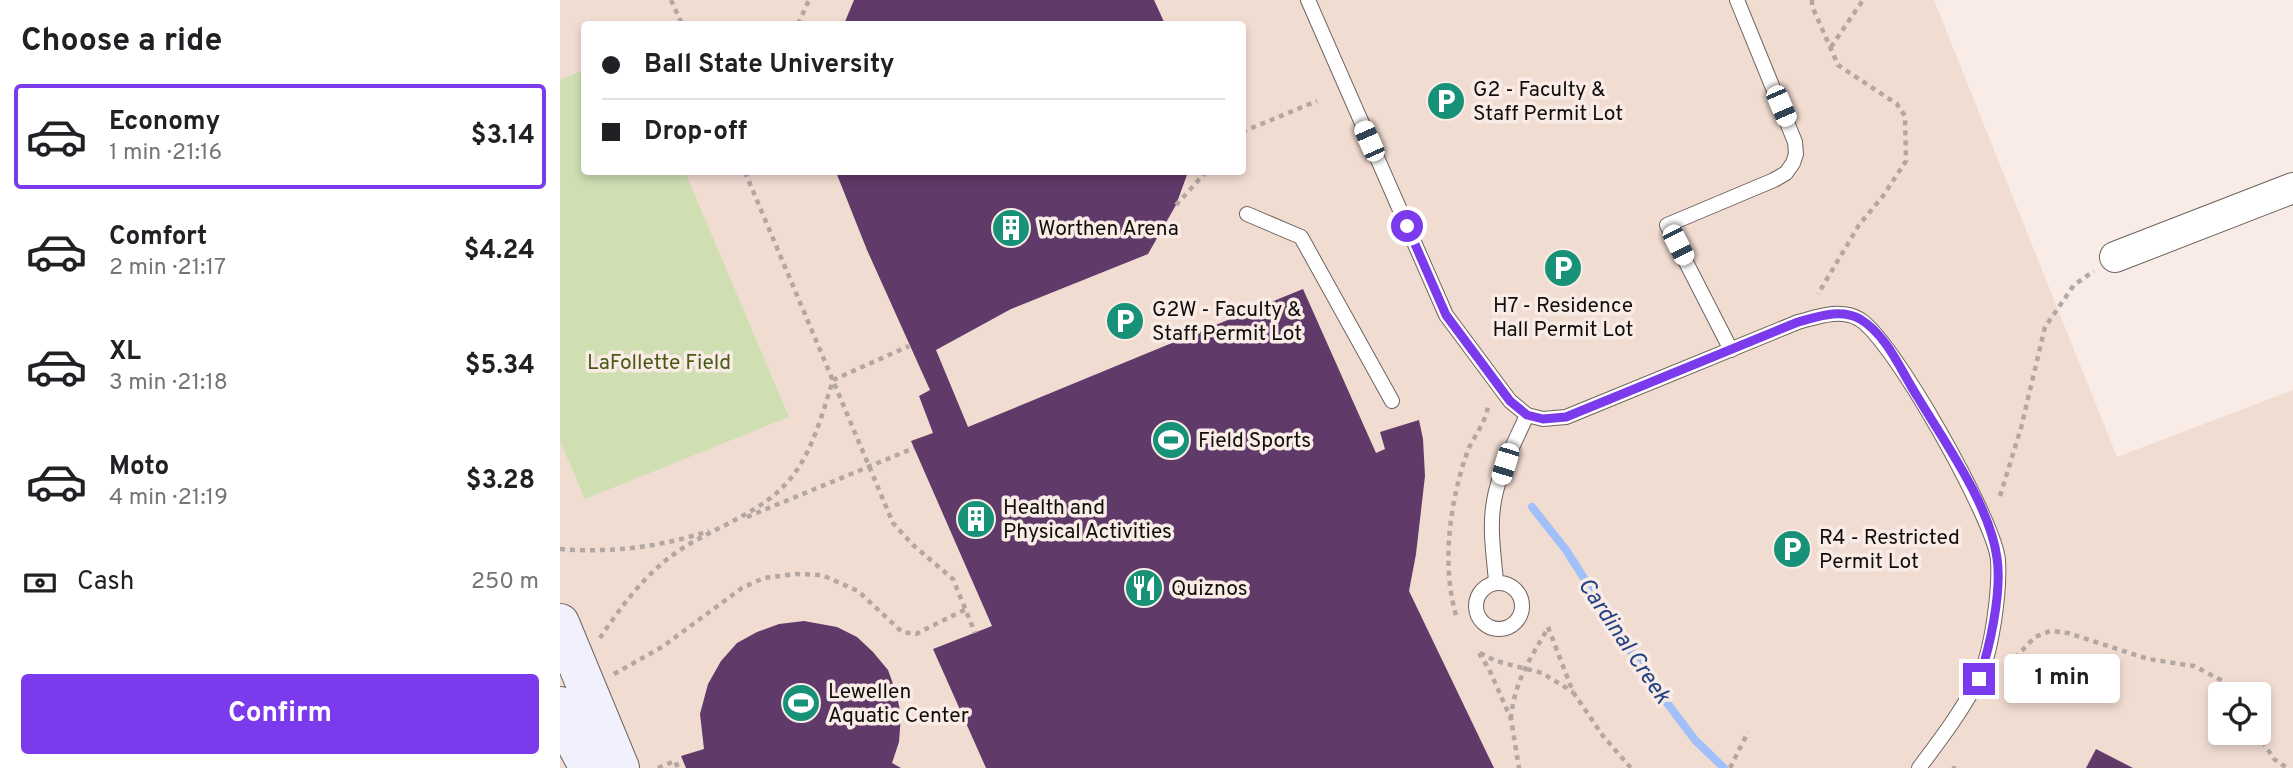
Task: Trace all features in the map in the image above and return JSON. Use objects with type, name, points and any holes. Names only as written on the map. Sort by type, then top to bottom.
[{"type":"main road","points":[[560,623],[620,768]]},
{"type":"main road","points":[[560,706],[589,768]]},
{"type":"street","points":[[2115,257],[2293,188]]},
{"type":"lane","points":[[1308,0],[1446,315],[1510,401],[1527,415],[1543,419],[1566,417],[1818,316],[1836,314],[1860,319],[1883,341],[1956,460],[1982,512],[1998,559],[1994,616],[1979,679],[1919,768]]},
{"type":"lane","points":[[1731,351],[1667,225],[1774,180],[1786,173],[1796,154],[1791,130],[1737,0]]},
{"type":"lane","points":[[1247,214],[1301,237],[1392,401]]},
{"type":"lane","points":[[1496,583],[1492,542],[1494,501],[1505,464],[1527,415]]},
{"type":"path","points":[[671,0],[681,21]]},
{"type":"path","points":[[799,21],[809,0]]},
{"type":"path","points":[[1812,0],[1812,6],[1838,65],[1897,104],[1905,116],[1906,160],[1883,196],[1859,225],[1818,294]]},
{"type":"path","points":[[1831,47],[1863,0]]},
{"type":"path","points":[[1246,130],[1317,101]]},
{"type":"path","points":[[746,175],[893,523],[913,545],[953,579],[975,633]]},
{"type":"path","points":[[1176,205],[1203,175]]},
{"type":"path","points":[[2000,496],[2021,428],[2045,327],[2074,285],[2115,257]]},
{"type":"path","points":[[596,645],[615,615],[651,574],[682,548],[761,505],[778,492],[794,473],[810,445],[833,380],[909,346]]},
{"type":"path","points":[[1456,615],[1450,593],[1450,535],[1456,495],[1468,451],[1488,405]]},
{"type":"path","points":[[560,549],[626,550],[673,543],[719,528],[914,448]]},
{"type":"path","points":[[611,676],[663,647],[741,588],[764,579],[796,574],[822,575],[858,591],[902,632],[916,634],[966,610]]},
{"type":"path","points":[[1519,768],[1511,719],[1513,697],[1518,680],[1548,627],[1573,692],[1603,736],[1631,768]]},
{"type":"path","points":[[2015,658],[2035,637],[2050,631],[2068,633],[2148,659],[2194,666],[2224,682]]},
{"type":"path","points":[[1511,719],[1479,653],[1496,662],[1549,676],[1573,692]]},
{"type":"path","points":[[1730,768],[1748,732]]},
{"type":"path","points":[[2265,745],[2274,759],[2287,768]]},
{"type":"path","points":[[658,768],[675,761],[678,768]]},
{"type":"shaded area","points":[[560,0],[1934,0],[2117,457],[2293,390],[2293,768],[560,768]]},
{"type":"green space","name":"LaFollette Field","points":[[581,71],[581,175],[686,175],[789,417],[585,499],[560,441],[560,80]]},
{"type":"building","points":[[854,0],[1154,0],[1164,21],[845,21]]},
{"type":"building","points":[[837,175],[1187,175],[1176,205],[1148,254],[1011,309],[936,350],[968,427],[1303,289],[1376,453],[1385,449],[1380,432],[1419,420],[1425,476],[1409,591],[1494,768],[986,768],[933,649],[992,626],[911,441],[933,433],[919,396],[930,390],[867,250]]},
{"type":"building","name":"Lewellen Aquatic Center","points":[[804,621],[837,627],[857,637],[888,670],[901,715],[899,742],[892,763],[901,768],[686,768],[681,756],[704,749],[700,714],[708,684],[721,661],[737,643],[757,632],[779,624]]},
{"type":"building","points":[[2096,749],[2133,768],[2086,768]]},
{"type":"waterway","name":"Cardinal Creek","points":[[1532,507],[1566,550],[1646,675],[1695,740],[1724,768]]},
{"type":"place","name":"G2 - Faculty & Staff Permit Lot","points":[[1446,101]]},
{"type":"place","name":"Worthen Arena","points":[[1011,228]]},
{"type":"place","name":"H7 - Residence Hall Permit Lot","points":[[1563,268]]},
{"type":"place","name":"G2W - Faculty & Staff Permit Lot","points":[[1125,321]]},
{"type":"place","name":"Field Sports","points":[[1171,440]]},
{"type":"place","name":"Health and Physical Activities","points":[[976,519]]},
{"type":"place","name":"R4 - Restricted Permit Lot","points":[[1792,549]]},
{"type":"place","name":"Quiznos","points":[[1144,588]]},
{"type":"place","name":"Lewellen Aquatic Center","points":[[801,703]]},
{"type":"route","points":[[1407,226],[1446,315],[1510,401],[1527,415],[1543,419],[1566,417],[1798,322],[1836,314],[1860,319],[1883,341],[1956,460],[1990,531],[1998,559],[1994,616],[1979,679]]}]
